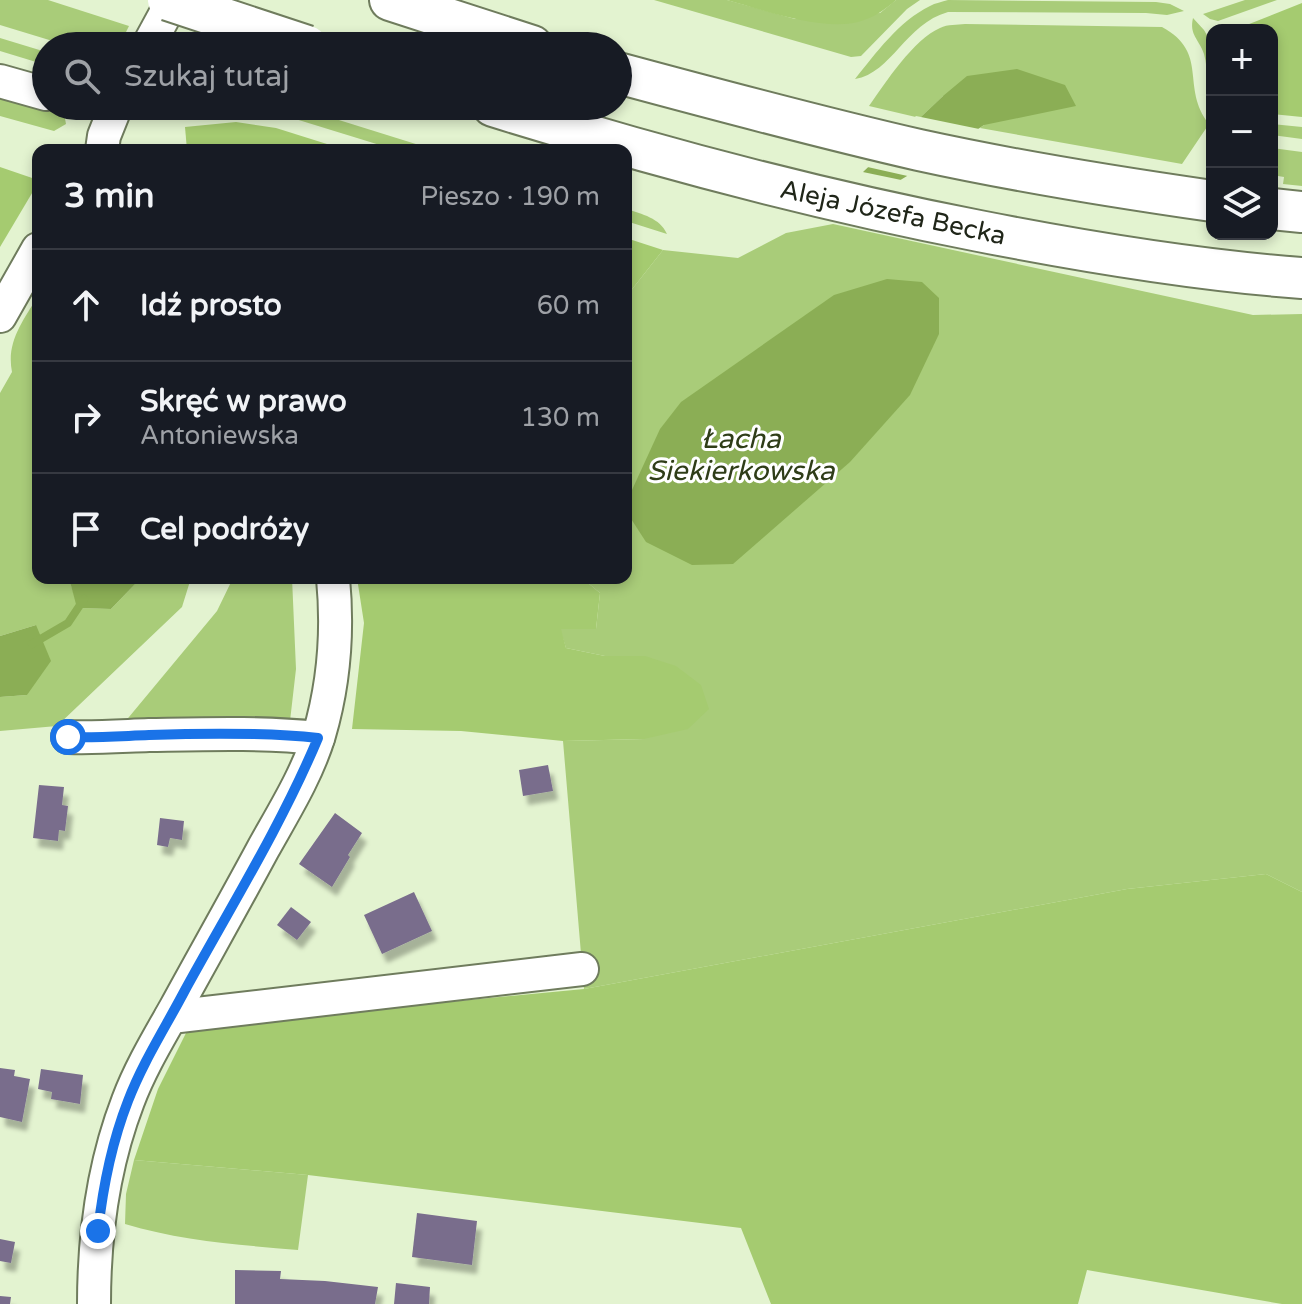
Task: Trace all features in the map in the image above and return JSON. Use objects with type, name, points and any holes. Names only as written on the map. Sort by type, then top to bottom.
[{"type":"main road","points":[[170,0],[265,32]]},
{"type":"main road","points":[[390,0],[489,32]]},
{"type":"main road","points":[[632,77],[763,113],[921,150],[1092,183],[1206,200]]},
{"type":"main road","name":"Aleja Józefa Becka","points":[[537,120],[616,144]]},
{"type":"main road","name":"Aleja Józefa Becka","points":[[632,148],[745,180],[897,215],[1084,252],[1235,273],[1302,278]]},
{"type":"main road","points":[[1278,210],[1302,212]]},
{"type":"street","points":[[155,32],[170,0]]},
{"type":"street","points":[[0,81],[32,90]]},
{"type":"street","points":[[103,144],[105,120]]},
{"type":"street","points":[[0,316],[32,260]]},
{"type":"street","points":[[94,1304],[94,1265],[106,1175],[129,1099],[148,1056],[284,811],[318,738],[331,683],[335,644],[334,584]]},
{"type":"street","points":[[68,737],[236,734],[318,738]]},
{"type":"street","points":[[171,1017],[582,969]]},
{"type":"shaded area","points":[[0,0],[48,0],[129,26],[126,32],[32,32],[32,35],[0,25]]},
{"type":"shaded area","points":[[654,0],[727,0],[795,19],[880,13],[896,0],[920,0],[907,9],[861,56],[851,57]]},
{"type":"shaded area","points":[[727,0],[896,0],[858,22],[827,24]]},
{"type":"shaded area","points":[[948,0],[1156,2],[1184,11],[1167,15],[948,12],[921,27],[879,68],[855,79],[908,20],[932,5]]},
{"type":"shaded area","points":[[1245,0],[1277,0],[1218,21],[1203,14]]},
{"type":"shaded area","points":[[1302,3],[1302,117],[1278,115],[1278,24],[1249,24]]},
{"type":"shaded area","points":[[1193,18],[1206,34],[1206,71],[1202,49],[1193,33]]},
{"type":"shaded area","points":[[949,25],[1162,27],[1186,48],[1206,128],[1182,164],[980,128],[984,125],[943,96],[920,118],[869,106],[920,42]]},
{"type":"shaded area","points":[[0,38],[32,48],[32,61],[0,51]]},
{"type":"shaded area","points":[[0,95],[32,104],[32,120],[65,120],[66,124],[54,131],[0,116]]},
{"type":"shaded area","points":[[298,120],[339,120],[416,144],[376,144]]},
{"type":"shaded area","points":[[236,122],[276,128],[327,144],[186,144],[185,127]]},
{"type":"shaded area","points":[[1278,125],[1302,127],[1302,139],[1278,136]]},
{"type":"shaded area","points":[[1278,149],[1302,152],[1302,186],[1283,184],[1284,177],[1278,176]]},
{"type":"shaded area","points":[[0,167],[32,178],[32,193],[0,247]]},
{"type":"shaded area","points":[[632,211],[655,220],[667,234],[632,223]]},
{"type":"shaded area","points":[[833,224],[1253,315],[1302,314],[1302,892],[1266,874],[1127,889],[584,989],[563,741],[644,739],[645,656],[605,656],[566,648],[560,629],[596,629],[600,593],[589,584],[632,584],[632,289],[663,250],[738,258],[786,233]]},
{"type":"shaded area","points":[[632,240],[663,250],[632,289]]},
{"type":"shaded area","points":[[32,306],[32,584],[71,584],[78,608],[111,609],[135,584],[189,584],[182,607],[57,726],[0,731],[0,697],[27,695],[36,625],[0,636],[0,393],[12,372],[11,351]]},
{"type":"shaded area","points":[[230,584],[292,584],[296,669],[290,721],[124,723],[217,611]]},
{"type":"shaded area","points":[[358,584],[589,584],[600,593],[596,629],[561,629],[566,648],[605,656],[645,656],[676,666],[701,685],[709,709],[688,729],[644,739],[563,741],[461,731],[352,729],[364,623]]},
{"type":"shaded area","points":[[1266,874],[1302,892],[1302,1304],[1282,1304],[1087,1270],[1078,1304],[771,1304],[741,1228],[308,1175],[134,1160],[158,1089],[189,1027],[584,989],[1127,889]]},
{"type":"shaded area","points":[[134,1160],[308,1175],[298,1250],[189,1238],[125,1224],[126,1194]]},
{"type":"water","points":[[1017,69],[1065,85],[1076,106],[984,125],[834,220],[843,191],[967,76]]},
{"type":"water","name":"Łacha Siekierkowska","points":[[887,279],[922,282],[939,298],[939,334],[910,395],[850,462],[733,564],[692,565],[646,542],[632,520],[632,490],[660,429],[681,402],[834,295]]},
{"type":"water","points":[[71,584],[135,584],[111,609],[77,608]]},
{"type":"water","points":[[36,625],[51,661],[27,695],[0,697],[0,636]]},
{"type":"pier","points":[[916,116],[984,130],[912,177],[863,166]]},
{"type":"pier","points":[[858,171],[906,181],[832,224],[830,219],[839,189]]},
{"type":"building","points":[[548,765],[553,791],[523,796],[519,770]]},
{"type":"building","points":[[39,785],[64,787],[62,805],[68,806],[65,831],[59,830],[58,841],[33,838]]},
{"type":"building","points":[[335,813],[362,833],[332,887],[299,864]]},
{"type":"building","points":[[160,818],[184,821],[182,840],[170,838],[168,847],[157,845]]},
{"type":"building","points":[[414,892],[432,931],[382,954],[364,915]]},
{"type":"building","points":[[291,907],[311,922],[297,940],[277,925]]},
{"type":"building","points":[[0,1068],[15,1070],[14,1076],[30,1079],[22,1122],[0,1117]]},
{"type":"building","points":[[41,1069],[83,1075],[80,1104],[51,1099],[52,1092],[38,1089]]},
{"type":"building","points":[[417,1213],[477,1221],[472,1265],[412,1257]]},
{"type":"building","points":[[0,1239],[15,1242],[11,1263],[0,1261]]},
{"type":"building","points":[[235,1270],[281,1271],[280,1279],[378,1287],[375,1304],[235,1304]]},
{"type":"building","points":[[396,1283],[430,1287],[429,1304],[394,1304]]},
{"type":"building","points":[[0,1296],[11,1297],[10,1304],[0,1304]]},
{"type":"waterway","points":[[32,644],[68,623],[84,599]]},
{"type":"route","points":[[68,737],[236,734],[318,738],[284,811],[148,1056],[117,1132],[106,1175],[98,1231]]}]
